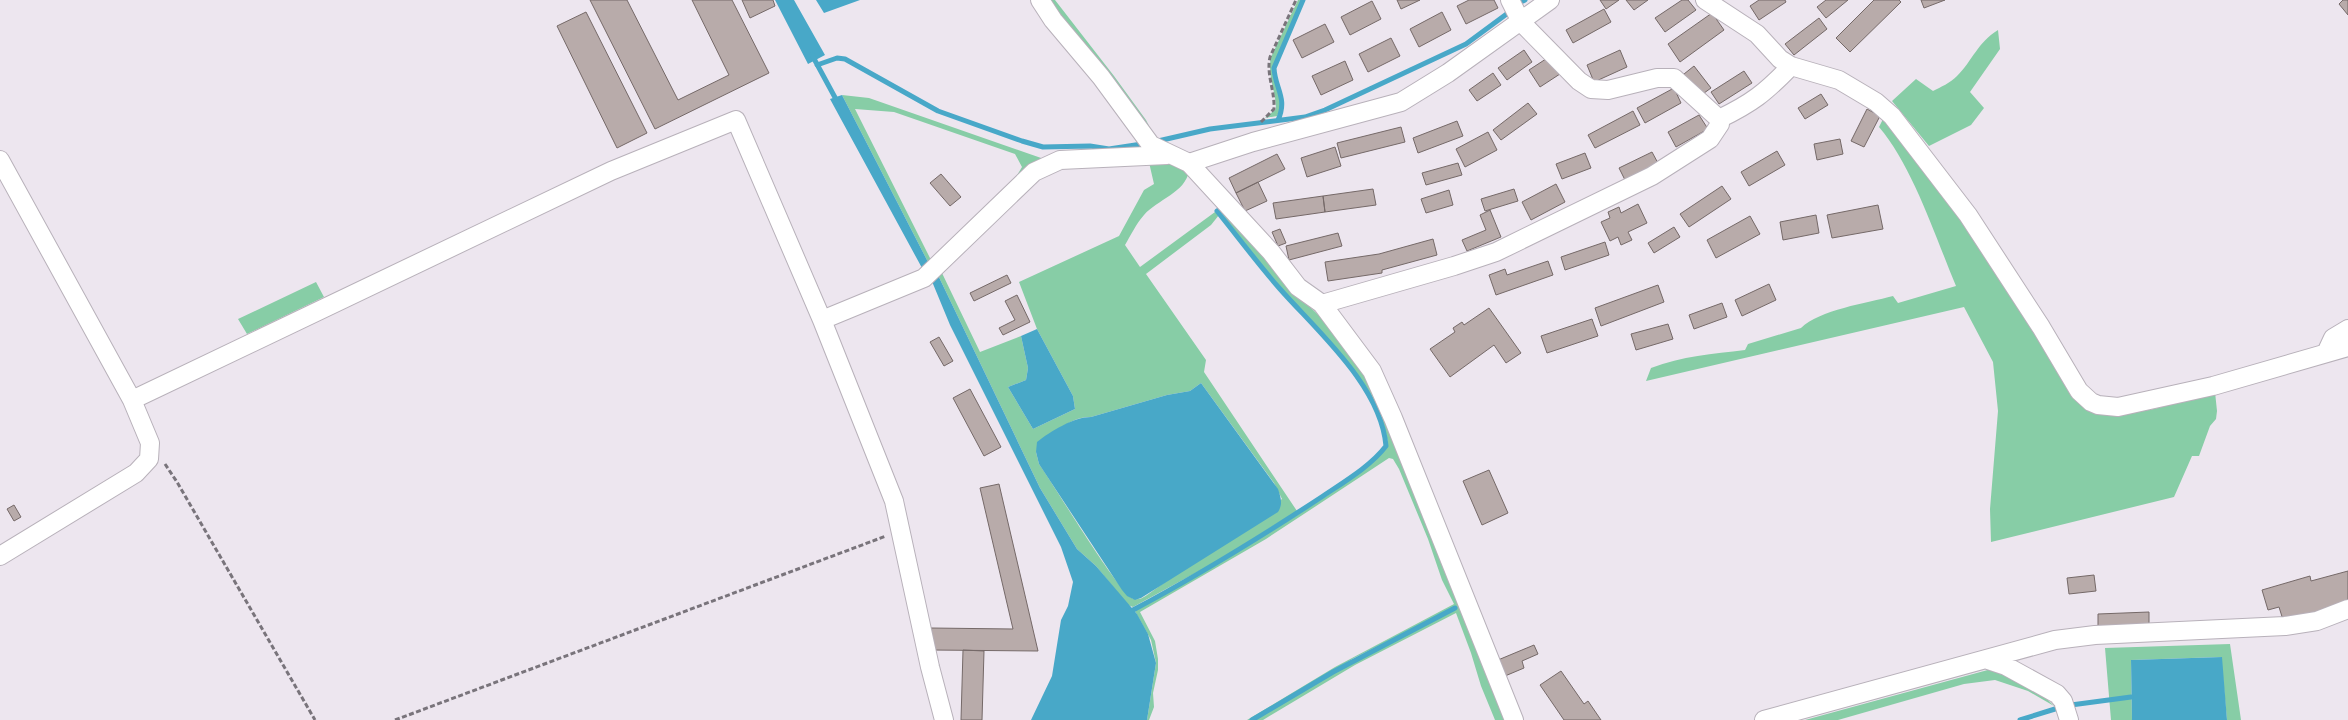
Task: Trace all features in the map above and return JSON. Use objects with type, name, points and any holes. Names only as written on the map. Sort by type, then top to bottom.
[{"type":"street","points":[[1040,0],[1053,20],[1101,77],[1151,145],[1189,163],[1271,252],[1298,287],[1322,304],[1361,355],[1381,390],[1439,528],[1514,720]]},
{"type":"street","points":[[1322,304],[1496,252],[1652,176],[1710,140],[1720,124],[1719,119],[1674,78],[1657,78],[1608,90],[1591,89],[1579,81],[1520,22],[1510,0]]},
{"type":"street","points":[[1189,163],[1253,142],[1401,102],[1448,73],[1550,0]]},
{"type":"street","points":[[1704,0],[1757,34],[1780,59],[1791,66],[1839,80],[1876,102],[1904,131],[1968,216],[2041,327],[2066,372],[2079,391],[2090,402],[2106,406],[2118,406],[2213,386],[2348,347]]},
{"type":"street","points":[[1719,119],[1749,104],[1766,92],[1791,66]]},
{"type":"street","points":[[132,400],[611,171],[736,120],[822,320],[894,501],[930,667],[944,720]]},
{"type":"street","points":[[822,320],[924,278],[1034,172],[1060,160],[1170,155]]},
{"type":"street","points":[[0,160],[132,400],[150,443],[149,458],[136,474],[0,556]]},
{"type":"street","points":[[2326,353],[2333,338],[2348,329]]},
{"type":"street","points":[[1764,720],[1988,660],[2055,640],[2095,635],[2285,626],[2317,621],[2348,609]]},
{"type":"street","points":[[1988,660],[2006,666],[2057,694],[2063,701],[2069,720]]},
{"type":"path","points":[[1253,142],[1264,117],[1274,109],[1275,96],[1268,67],[1270,57],[1296,0]]},
{"type":"path","points":[[150,443],[177,482],[315,720]]},
{"type":"path","points":[[395,720],[901,531]]},
{"type":"green space","points":[[1046,0],[1055,0],[1146,120],[1155,138]]},
{"type":"green space","points":[[1298,0],[1302,0],[1273,67],[1281,104],[1280,110],[1277,116],[1265,118],[1276,109],[1270,70],[1271,57]]},
{"type":"green space","points":[[1998,30],[2000,49],[1970,92],[1984,108],[1971,125],[1929,146],[1892,101],[1916,79],[1933,91],[1948,83],[1962,70],[1985,40]]},
{"type":"green space","points":[[842,95],[869,98],[1044,159],[1010,187],[1022,167],[1015,154],[894,112],[855,109],[931,260],[928,262]]},
{"type":"green space","points":[[1884,117],[1899,131],[2099,413],[2127,414],[2215,392],[2216,419],[2210,426],[2199,456],[2192,456],[2174,497],[1991,542],[1990,509],[1998,411],[1993,362],[1964,307],[1646,381],[1651,368],[1686,358],[1745,350],[1748,344],[1801,328],[1819,316],[1844,308],[1893,296],[1898,303],[1956,286],[1913,182],[1891,143],[1879,127]]},
{"type":"green space","points":[[1158,157],[1189,171],[1186,179],[1177,190],[1144,215],[1125,245],[1140,267],[1215,212],[1219,215],[1211,225],[1146,274],[1206,360],[1204,372],[1297,511],[1221,559],[1133,607],[1128,605],[1096,566],[1077,549],[1040,488],[937,273],[941,271],[980,352],[1021,336],[1028,368],[1026,380],[1008,387],[1033,429],[1075,409],[1073,396],[1037,329],[1019,282],[1119,236],[1144,190],[1154,184],[1148,158]],"holes":[[[1201,383],[1274,483],[1282,499],[1147,595],[1134,599],[1126,593],[1101,560],[1039,464],[1036,452],[1060,428],[1075,420],[1167,395],[1190,391]]]},
{"type":"green space","points":[[1223,209],[1299,297],[1325,321],[1366,374],[1479,648],[1504,720],[1495,720],[1481,686],[1456,613],[1355,665],[1263,720],[1254,720],[1334,673],[1456,609],[1456,607],[1354,658],[1250,720],[1247,720],[1335,667],[1454,604],[1442,580],[1428,539],[1399,469],[1393,459],[1389,458],[1266,539],[1140,612],[1155,641],[1158,659],[1158,670],[1153,693],[1154,707],[1149,720],[1147,720],[1156,663],[1151,640],[1135,611],[1229,557],[1314,504],[1350,480],[1376,459],[1387,445],[1386,434],[1373,403],[1351,366],[1256,258],[1220,211]]},
{"type":"green space","points":[[316,282],[324,297],[247,334],[238,319]]},
{"type":"green space","points":[[2230,644],[2241,720],[2227,720],[2221,657],[2131,660],[2132,720],[2111,720],[2105,648]]},
{"type":"green space","points":[[1995,668],[2039,691],[2054,706],[2028,691],[1995,680],[1964,684],[1838,720],[1805,720]]},
{"type":"water","points":[[775,0],[794,0],[825,55],[808,64]]},
{"type":"water","points":[[816,0],[860,0],[824,13]]},
{"type":"water","points":[[842,95],[928,262],[922,268],[830,99]]},
{"type":"water","points":[[937,273],[1040,488],[1077,549],[1096,566],[1137,614],[1148,634],[1156,663],[1147,720],[1031,720],[1052,676],[1061,620],[1068,606],[1073,582],[1061,547],[950,325],[931,279]]},
{"type":"water","points":[[1037,329],[1073,396],[1075,409],[1033,429],[1008,387],[1026,380],[1028,368],[1021,336]]},
{"type":"water","points":[[1201,383],[1278,489],[1281,506],[1278,512],[1135,600],[1127,596],[1122,590],[1039,464],[1036,452],[1037,442],[1056,429],[1077,419],[1091,417],[1167,395],[1190,391]]},
{"type":"water","points":[[2222,657],[2227,720],[2132,720],[2131,660]]},
{"type":"building","points":[[590,0],[627,0],[678,100],[729,75],[692,0],[732,0],[769,73],[655,129]]},
{"type":"building","points":[[742,0],[773,0],[775,6],[750,18]]},
{"type":"building","points":[[1397,0],[1420,0],[1401,9]]},
{"type":"building","points":[[1469,0],[1494,0],[1498,8],[1466,24],[1457,6]]},
{"type":"building","points":[[1600,0],[1619,0],[1606,9]]},
{"type":"building","points":[[1626,0],[1648,0],[1634,10]]},
{"type":"building","points":[[1682,0],[1688,0],[1696,10],[1665,32],[1655,18]]},
{"type":"building","points":[[1759,0],[1785,0],[1786,2],[1759,20],[1750,6]]},
{"type":"building","points":[[1826,0],[1848,0],[1826,18],[1817,7]]},
{"type":"building","points":[[1874,0],[1899,0],[1901,2],[1850,52],[1836,38]]},
{"type":"building","points":[[1921,0],[1945,0],[1924,8]]},
{"type":"building","points":[[2343,0],[2348,0],[2348,15],[2339,4]]},
{"type":"building","points":[[1372,1],[1381,19],[1350,35],[1341,17]]},
{"type":"building","points":[[1604,9],[1611,22],[1573,43],[1566,30]]},
{"type":"building","points":[[586,12],[647,133],[617,148],[557,26]]},
{"type":"building","points":[[1442,12],[1451,30],[1419,47],[1410,29]]},
{"type":"building","points":[[1712,13],[1724,30],[1680,62],[1668,44]]},
{"type":"building","points":[[1819,18],[1827,29],[1794,55],[1785,44]]},
{"type":"building","points":[[1325,24],[1334,42],[1302,58],[1293,40]]},
{"type":"building","points":[[1391,38],[1400,56],[1368,72],[1359,54]]},
{"type":"building","points":[[1524,50],[1532,62],[1507,80],[1498,68]]},
{"type":"building","points":[[1620,50],[1627,67],[1594,82],[1587,65]]},
{"type":"building","points":[[1552,55],[1563,72],[1540,87],[1529,70]]},
{"type":"building","points":[[1345,61],[1353,80],[1321,95],[1312,76]]},
{"type":"building","points":[[1694,66],[1711,88],[1700,96],[1684,74]]},
{"type":"building","points":[[1744,71],[1752,83],[1719,104],[1711,92]]},
{"type":"building","points":[[1493,73],[1501,85],[1477,101],[1469,90]]},
{"type":"building","points":[[1674,88],[1681,103],[1645,123],[1637,108]]},
{"type":"building","points":[[1821,94],[1828,105],[1805,119],[1798,108]]},
{"type":"building","points":[[1528,103],[1537,114],[1501,140],[1493,130]]},
{"type":"building","points":[[1867,109],[1880,116],[1864,147],[1851,141]]},
{"type":"building","points":[[1633,111],[1640,125],[1595,148],[1588,135]]},
{"type":"building","points":[[1699,115],[1708,129],[1676,147],[1668,132]]},
{"type":"building","points":[[1457,121],[1463,136],[1418,153],[1413,138]]},
{"type":"building","points":[[1401,127],[1405,142],[1341,158],[1337,143]]},
{"type":"building","points":[[1488,132],[1497,150],[1465,167],[1456,149]]},
{"type":"building","points":[[1840,139],[1843,154],[1817,160],[1814,144]]},
{"type":"building","points":[[1335,147],[1341,166],[1307,177],[1301,158]]},
{"type":"building","points":[[1777,151],[1785,165],[1749,186],[1741,172]]},
{"type":"building","points":[[1652,152],[1659,165],[1626,182],[1619,168]]},
{"type":"building","points":[[1585,153],[1591,168],[1562,179],[1556,164]]},
{"type":"building","points":[[1277,154],[1285,169],[1236,193],[1229,178]]},
{"type":"building","points":[[1458,163],[1462,175],[1426,185],[1422,173]]},
{"type":"building","points":[[941,174],[961,197],[950,206],[930,183]]},
{"type":"building","points":[[1258,182],[1267,201],[1245,211],[1236,193]]},
{"type":"building","points":[[1556,184],[1565,202],[1531,220],[1522,202]]},
{"type":"building","points":[[1722,186],[1731,199],[1689,227],[1680,214]]},
{"type":"building","points":[[1373,189],[1376,205],[1325,212],[1323,196]]},
{"type":"building","points":[[1514,189],[1518,201],[1485,211],[1481,199]]},
{"type":"building","points":[[1449,190],[1453,205],[1426,213],[1421,199]]},
{"type":"building","points":[[1323,196],[1325,212],[1276,219],[1273,203]]},
{"type":"building","points":[[1638,204],[1647,223],[1628,232],[1632,240],[1621,245],[1618,237],[1610,241],[1601,222],[1610,218],[1608,212],[1619,207],[1621,213]]},
{"type":"building","points":[[1878,205],[1883,229],[1832,238],[1827,215]]},
{"type":"building","points":[[1490,210],[1501,237],[1467,251],[1462,240],[1486,230],[1480,215]]},
{"type":"building","points":[[1816,215],[1819,233],[1783,240],[1780,222]]},
{"type":"building","points":[[1750,216],[1760,234],[1716,258],[1707,240]]},
{"type":"building","points":[[1674,227],[1680,237],[1654,253],[1648,243]]},
{"type":"building","points":[[1280,229],[1286,243],[1278,246],[1272,232]]},
{"type":"building","points":[[1338,233],[1342,246],[1289,260],[1286,246]]},
{"type":"building","points":[[1433,239],[1437,255],[1382,270],[1382,273],[1328,281],[1325,262],[1379,254]]},
{"type":"building","points":[[1605,242],[1609,255],[1565,270],[1561,257]]},
{"type":"building","points":[[1548,261],[1553,275],[1496,295],[1489,275],[1505,269],[1507,275]]},
{"type":"building","points":[[1007,275],[1011,283],[974,301],[970,293]]},
{"type":"building","points":[[1769,284],[1776,300],[1742,316],[1735,300]]},
{"type":"building","points":[[1658,285],[1664,302],[1601,326],[1595,308]]},
{"type":"building","points":[[1017,295],[1030,322],[1003,335],[999,328],[1015,320],[1005,301]]},
{"type":"building","points":[[1722,303],[1727,317],[1694,329],[1689,315]]},
{"type":"building","points":[[1489,308],[1521,353],[1506,363],[1494,345],[1450,377],[1430,349],[1455,332],[1453,328],[1462,322],[1464,325]]},
{"type":"building","points":[[1592,319],[1598,336],[1547,353],[1541,336]]},
{"type":"building","points":[[1668,324],[1673,339],[1636,350],[1631,334]]},
{"type":"building","points":[[939,337],[953,361],[944,366],[930,342]]},
{"type":"building","points":[[970,389],[1001,447],[984,456],[953,398]]},
{"type":"building","points":[[1489,470],[1508,513],[1482,525],[1463,481]]},
{"type":"building","points":[[999,484],[1038,651],[931,650],[931,628],[1013,629],[980,488]]},
{"type":"building","points":[[14,505],[21,517],[14,521],[7,509]]},
{"type":"building","points":[[2348,571],[2348,604],[2284,623],[2279,607],[2268,610],[2262,590],[2310,576],[2311,581]]},
{"type":"building","points":[[2094,575],[2096,591],[2069,594],[2067,578]]},
{"type":"building","points":[[2149,612],[2149,629],[2098,630],[2098,614]]},
{"type":"building","points":[[1534,645],[1538,654],[1522,661],[1524,668],[1505,676],[1498,660]]},
{"type":"building","points":[[963,650],[984,651],[982,720],[961,720]]},
{"type":"building","points":[[1561,671],[1584,704],[1588,701],[1601,720],[1564,720],[1540,685]]},
{"type":"waterway","points":[[1278,120],[1282,106],[1274,68],[1303,0]]},
{"type":"waterway","points":[[1158,141],[1210,129],[1305,117],[1325,110],[1466,44],[1508,13]]},
{"type":"waterway","points":[[812,55],[838,103]]},
{"type":"waterway","points":[[817,65],[837,58],[845,59],[938,111],[1043,147],[1090,146],[1109,149],[1142,144]]},
{"type":"waterway","points":[[1133,610],[1204,570],[1297,513],[1355,474],[1372,461],[1386,446],[1382,424],[1373,402],[1360,381],[1329,342],[1264,270],[1217,211],[1220,209]]},
{"type":"waterway","points":[[1252,720],[1333,672],[1455,608]]},
{"type":"waterway","points":[[2071,705],[2131,697]]},
{"type":"waterway","points":[[2020,720],[2055,709]]}]
